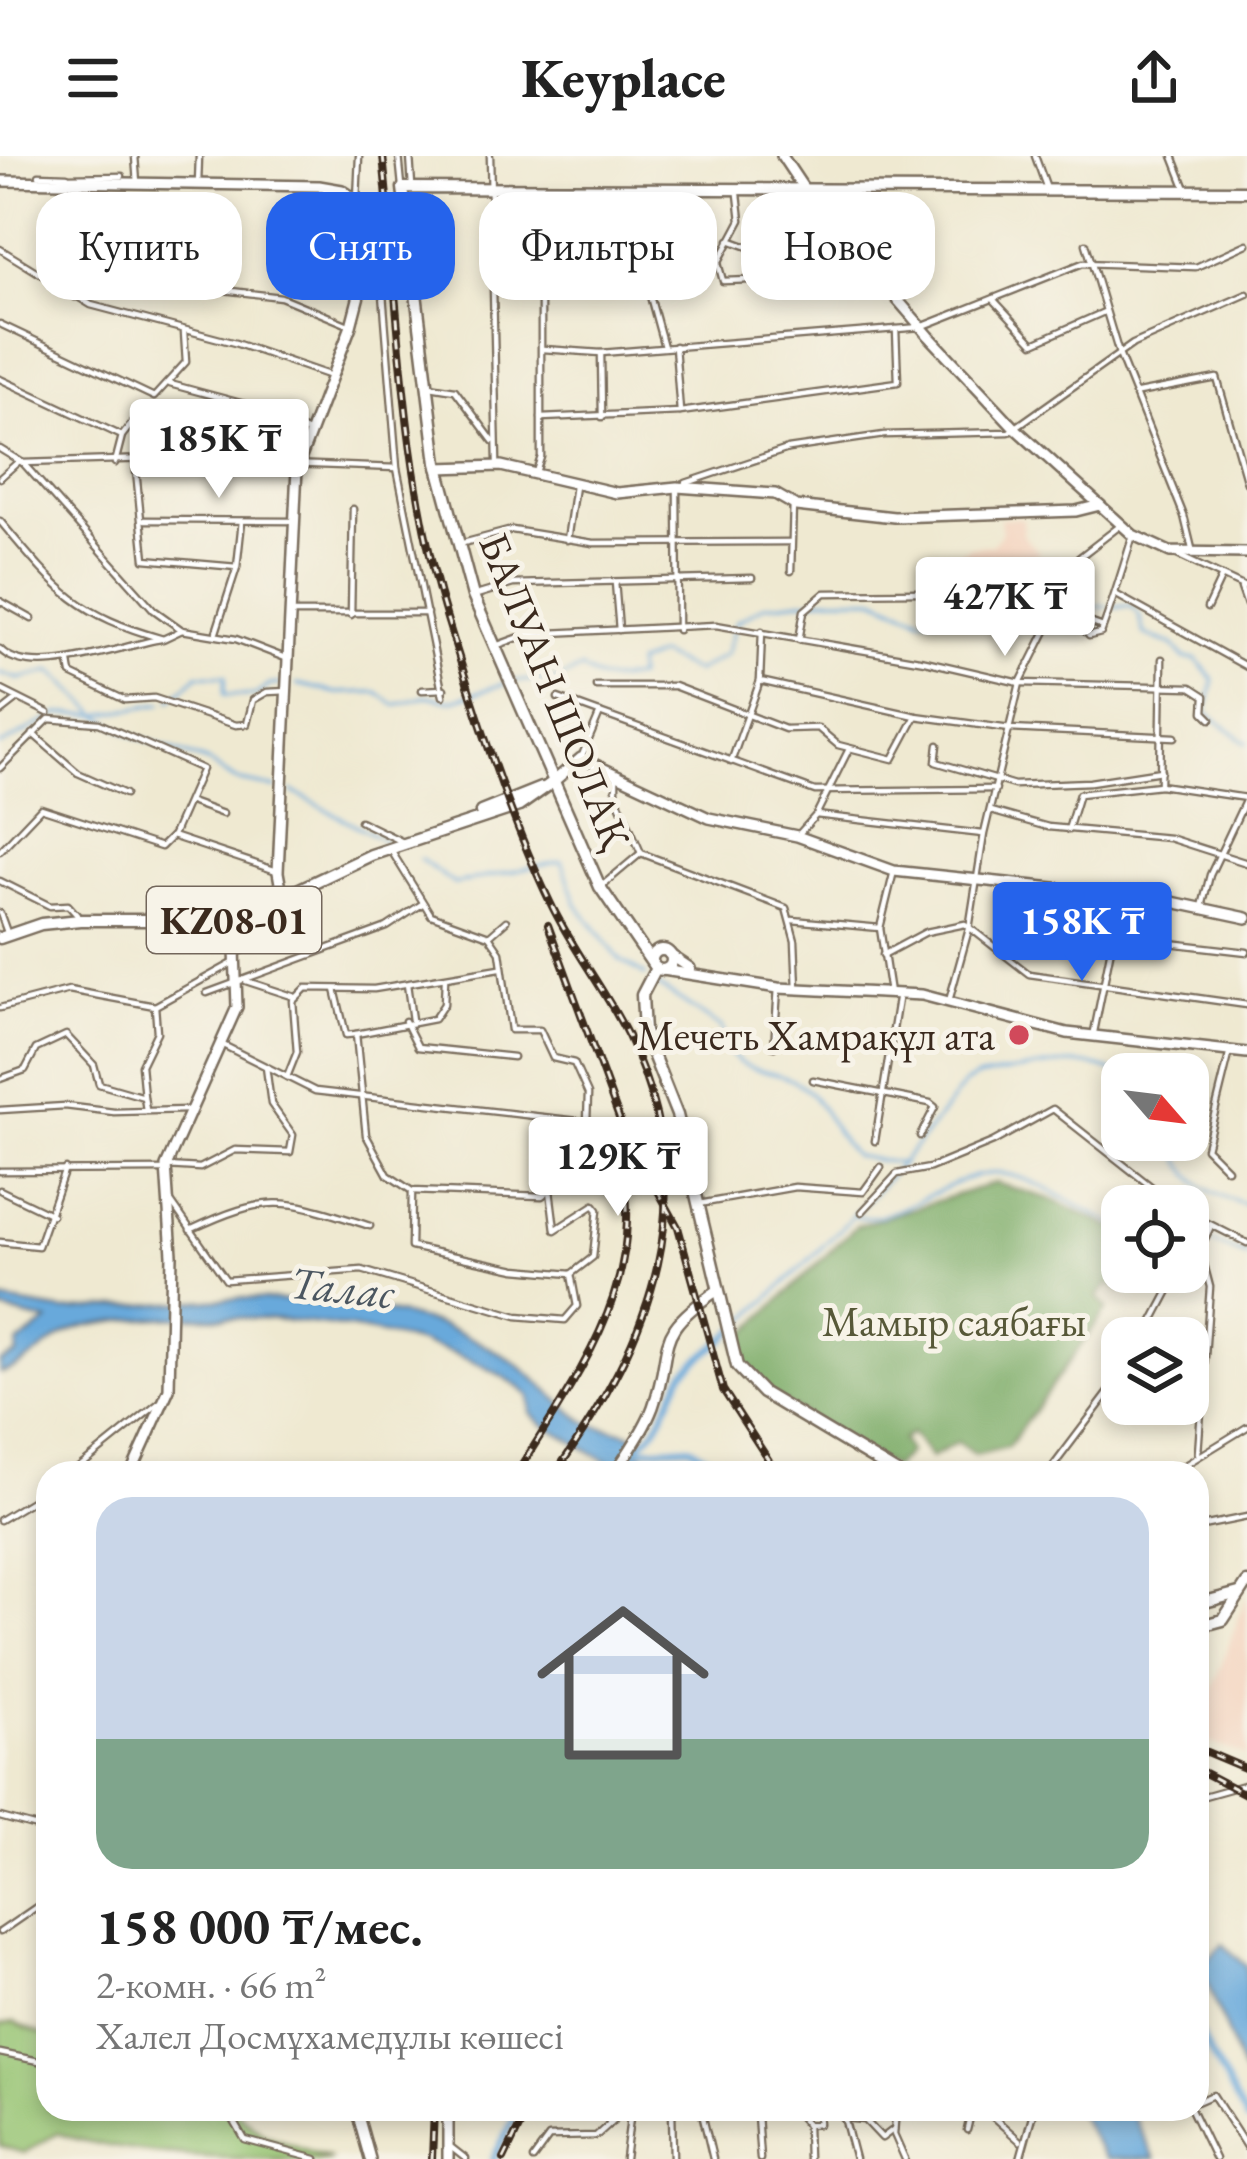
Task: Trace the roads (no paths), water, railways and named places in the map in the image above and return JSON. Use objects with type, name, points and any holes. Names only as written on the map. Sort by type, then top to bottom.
[{"type":"main road","points":[[408,188],[1247,191]]},
{"type":"main road","name":"БАЛУАН ШОЛАҚ","points":[[408,188],[424,386],[438,468],[473,596],[600,887],[657,967]]},
{"type":"main road","name":"KZ08-01","points":[[519,806],[553,782]]},
{"type":"main road","name":"KZ08-01","points":[[451,826],[553,782]]},
{"type":"main road","name":"KZ08-01","points":[[4,937],[80,920],[234,920],[389,847],[451,826],[548,800],[566,811]]},
{"type":"main road","name":"БАЛУАН ШОЛАҚ","points":[[625,926],[666,952]]},
{"type":"main road","points":[[666,952],[655,954],[657,967],[642,995],[641,1015],[677,1114],[730,1345],[745,1378],[763,1393],[877,1461]]},
{"type":"main road","points":[[1209,1602],[1221,1601],[1246,1584]]},
{"type":"main road","points":[[1209,1622],[1229,1613],[1246,1584]]},
{"type":"main road","points":[[1221,1601],[1229,1613]]},
{"type":"street","points":[[135,156],[136,183]]},
{"type":"street","points":[[198,184],[200,156]]},
{"type":"street","points":[[357,192],[359,156]]},
{"type":"street","points":[[399,156],[408,188]]},
{"type":"street","points":[[408,188],[410,156]]},
{"type":"street","points":[[490,156],[497,466]]},
{"type":"street","points":[[782,156],[807,192]]},
{"type":"street","points":[[1035,156],[1048,190]]},
{"type":"street","points":[[1173,156],[1188,190]]},
{"type":"street","points":[[39,175],[136,183],[320,186],[345,192]]},
{"type":"street","points":[[0,181],[122,176]]},
{"type":"street","points":[[603,187],[603,192]]},
{"type":"street","points":[[536,472],[543,350],[542,188]]},
{"type":"street","points":[[737,188],[741,220],[718,262],[718,275],[730,284],[741,283]]},
{"type":"street","points":[[729,240],[741,244]]},
{"type":"street","points":[[1086,244],[1119,354],[1138,393],[1197,557],[1221,578],[1244,587],[1247,605]]},
{"type":"street","points":[[543,350],[601,352],[921,327],[1083,263],[1196,267],[1247,244]]},
{"type":"street","points":[[0,249],[36,272]]},
{"type":"street","points":[[242,292],[281,297],[351,326]]},
{"type":"street","points":[[677,487],[788,449],[884,435],[1016,429],[1119,354],[1247,294]]},
{"type":"street","points":[[991,297],[1034,343],[1104,311]]},
{"type":"street","points":[[84,300],[256,349],[331,376]]},
{"type":"street","points":[[282,894],[278,872],[296,468],[359,300]]},
{"type":"street","points":[[383,300],[397,468],[443,692],[422,690]]},
{"type":"street","points":[[651,300],[664,347]]},
{"type":"street","points":[[898,300],[1016,429],[1133,535],[1170,552],[1197,557],[1247,553]]},
{"type":"street","points":[[0,324],[154,397],[170,384],[189,354],[184,332]]},
{"type":"street","points":[[541,418],[680,412],[898,382],[896,329]]},
{"type":"street","points":[[675,346],[680,412]]},
{"type":"street","points":[[601,352],[602,417]]},
{"type":"street","points":[[1138,393],[1217,378],[1247,483]]},
{"type":"street","points":[[0,379],[122,436]]},
{"type":"street","points":[[170,384],[259,408],[310,433]]},
{"type":"street","points":[[424,386],[455,390],[495,443]]},
{"type":"street","points":[[115,463],[122,436],[137,417]]},
{"type":"street","points":[[0,449],[21,462],[154,610],[182,630],[215,635],[289,659]]},
{"type":"street","points":[[135,461],[149,562],[237,567]]},
{"type":"street","points":[[0,478],[21,462],[397,468]]},
{"type":"street","points":[[438,468],[497,466],[617,493],[677,487],[776,494],[793,503],[894,518],[1076,512],[1100,505]]},
{"type":"street","points":[[567,539],[576,482]]},
{"type":"street","points":[[677,487],[678,630]]},
{"type":"street","points":[[791,571],[793,503]]},
{"type":"street","points":[[351,615],[353,509]]},
{"type":"street","points":[[142,520],[295,521]]},
{"type":"street","points":[[0,521],[65,597],[113,624],[163,639]]},
{"type":"street","points":[[215,635],[237,567],[242,521]]},
{"type":"street","points":[[949,1001],[969,929],[984,834],[1020,683],[1063,597],[1072,563],[1121,525]]},
{"type":"street","points":[[457,544],[512,530],[567,539],[790,542]]},
{"type":"street","points":[[1103,627],[1133,535]]},
{"type":"street","points":[[473,596],[513,584],[752,578]]},
{"type":"street","points":[[1207,608],[1221,578]]},
{"type":"street","points":[[615,582],[619,631]]},
{"type":"street","points":[[799,640],[804,610],[825,593],[921,592]]},
{"type":"street","points":[[1115,594],[1247,667]]},
{"type":"street","points":[[0,601],[32,619]]},
{"type":"street","points":[[292,613],[428,613]]},
{"type":"street","points":[[492,647],[528,634],[716,625],[1020,683],[1191,687],[1205,696],[1204,712],[1211,718]]},
{"type":"street","points":[[0,649],[16,659],[69,662],[182,630]]},
{"type":"street","points":[[730,762],[760,681],[763,632]]},
{"type":"street","points":[[1160,785],[1162,659]]},
{"type":"street","points":[[69,662],[71,674],[125,700],[154,698],[236,725],[248,724],[253,700],[267,692],[288,691]]},
{"type":"street","points":[[760,681],[916,716],[1010,729],[1175,737]]},
{"type":"street","points":[[596,686],[674,686],[785,729],[818,728],[848,749],[895,758],[916,716]]},
{"type":"street","points":[[0,689],[48,713]]},
{"type":"street","points":[[558,698],[826,792],[1058,785],[1162,771]]},
{"type":"street","points":[[0,713],[18,699]]},
{"type":"street","points":[[553,782],[580,758],[600,713]]},
{"type":"street","points":[[0,769],[49,719],[80,718],[202,769],[172,836],[160,847],[41,808],[0,851]]},
{"type":"street","points":[[33,734],[78,773],[125,794]]},
{"type":"street","points":[[938,745],[936,762],[997,785]]},
{"type":"street","points":[[797,836],[816,814],[848,749]]},
{"type":"street","points":[[580,758],[709,818],[797,836],[894,872],[1123,896],[1247,918]]},
{"type":"street","points":[[616,776],[616,796],[641,853],[786,908],[792,920],[797,989]]},
{"type":"street","points":[[1069,830],[1079,794],[1160,785],[1247,798],[1219,854],[1202,908]]},
{"type":"street","points":[[190,802],[223,814]]},
{"type":"street","points":[[991,811],[1069,830],[1169,838],[1247,863]]},
{"type":"street","points":[[816,814],[984,834]]},
{"type":"street","points":[[360,821],[404,842]]},
{"type":"street","points":[[172,836],[278,872]]},
{"type":"street","points":[[221,1044],[315,1091],[587,1122],[588,1094],[574,1063],[553,1058],[541,1030],[511,1030],[500,952],[489,936],[431,915],[389,847]]},
{"type":"street","points":[[600,887],[641,853]]},
{"type":"street","points":[[875,1141],[894,993],[880,928],[894,872]]},
{"type":"street","points":[[0,881],[50,905],[68,905],[80,920]]},
{"type":"street","points":[[1093,1036],[1123,896]]},
{"type":"street","points":[[207,993],[387,927],[422,904]]},
{"type":"street","points":[[0,913],[4,937]]},
{"type":"street","points":[[137,1461],[165,1404],[172,1288],[165,1167],[237,1007],[243,982],[234,920]]},
{"type":"street","points":[[792,920],[880,928]]},
{"type":"street","points":[[489,936],[506,922]]},
{"type":"street","points":[[883,956],[947,925],[965,924],[1029,974],[1247,1005]]},
{"type":"street","points":[[0,1008],[69,990],[154,1006],[285,932],[314,928]]},
{"type":"street","points":[[1049,929],[1247,952]]},
{"type":"street","points":[[666,952],[700,973]]},
{"type":"street","points":[[657,967],[778,988],[894,993],[949,1001],[1093,1036],[1247,1053]]},
{"type":"street","points":[[243,982],[297,995],[307,988],[407,985],[500,968]]},
{"type":"street","points":[[335,989],[346,1035],[439,1016],[445,979]]},
{"type":"street","points":[[407,985],[409,1021],[418,1047],[513,1057]]},
{"type":"street","points":[[774,1047],[778,988]]},
{"type":"street","points":[[286,1078],[298,1052],[297,995]]},
{"type":"street","points":[[146,1110],[141,1065],[158,1032],[154,1006]]},
{"type":"street","points":[[356,1034],[366,1135],[388,1175],[412,1190],[542,1196],[550,1190]]},
{"type":"street","points":[[0,1079],[25,1070],[36,1049],[66,1035],[94,1066],[99,1084],[143,1097]]},
{"type":"street","points":[[1227,1169],[1206,1148],[1230,1051]]},
{"type":"street","points":[[0,1171],[200,1168],[235,1150],[290,1152],[293,1136],[271,1104],[266,1067]]},
{"type":"street","points":[[813,1080],[934,1105],[920,1136]]},
{"type":"street","points":[[0,1110],[65,1106],[187,1110]]},
{"type":"street","points":[[862,1212],[896,1174],[951,1159],[1053,1109],[1149,1185]]},
{"type":"street","points":[[412,1190],[411,1247],[571,1274],[593,1257],[598,1210],[594,1205],[555,1230],[550,1190],[565,1120]]},
{"type":"street","points":[[0,1242],[38,1246],[66,1167]]},
{"type":"street","points":[[699,1204],[795,1187],[860,1193],[881,1167]]},
{"type":"street","points":[[0,1190],[52,1215]]},
{"type":"street","points":[[166,1197],[226,1280],[362,1270],[517,1316],[565,1320],[574,1315],[577,1293],[571,1274]]},
{"type":"street","points":[[190,1229],[266,1200],[282,1199],[370,1226]]},
{"type":"street","points":[[1210,1226],[1247,1243]]},
{"type":"street","points":[[1198,1453],[1209,1283]]},
{"type":"street","points":[[622,1461],[657,1393],[666,1336],[684,1314],[718,1290]]},
{"type":"street","points":[[1057,1461],[1101,1403]]},
{"type":"street","points":[[88,1461],[165,1404]]},
{"type":"street","points":[[1188,1461],[1247,1427]]},
{"type":"street","points":[[0,1520],[36,1498]]},
{"type":"street","points":[[1209,1525],[1247,1517]]},
{"type":"street","points":[[1209,1795],[1247,1784]]},
{"type":"street","points":[[0,1817],[36,1827]]},
{"type":"street","points":[[0,1932],[36,1907]]},
{"type":"street","points":[[0,2053],[36,2060]]},
{"type":"street","points":[[1209,2097],[1213,2095],[1247,2149]]},
{"type":"street","points":[[234,2121],[245,2140],[316,2159]]},
{"type":"street","points":[[359,2121],[370,2159]]},
{"type":"street","points":[[448,2159],[449,2121]]},
{"type":"street","points":[[533,2159],[549,2137],[592,2138],[614,2121]]},
{"type":"street","points":[[625,2159],[628,2121]]},
{"type":"street","points":[[672,2121],[673,2159]]},
{"type":"street","points":[[704,2121],[713,2159]]},
{"type":"street","points":[[757,2121],[760,2159]]},
{"type":"street","points":[[804,2121],[808,2159]]},
{"type":"street","points":[[807,2125],[819,2121]]},
{"type":"street","points":[[845,2121],[855,2159]]},
{"type":"street","points":[[866,2121],[882,2138],[895,2129]]},
{"type":"street","points":[[895,2121],[905,2159]]},
{"type":"street","points":[[967,2130],[969,2121]]},
{"type":"street","points":[[998,2121],[1022,2142]]},
{"type":"street","points":[[1020,2159],[1022,2142],[1034,2121]]},
{"type":"street","points":[[1196,2121],[1215,2159]]},
{"type":"street","points":[[450,2146],[466,2159]]},
{"type":"water","points":[[240,1298],[383,1311],[417,1319],[450,1329],[515,1363],[586,1422],[637,1438],[635,1450],[653,1461],[607,1461],[541,1423],[531,1413],[530,1396],[491,1370],[440,1349],[318,1324],[192,1317],[88,1326],[0,1373],[0,1362],[17,1355],[18,1344],[48,1322],[0,1310],[0,1300],[64,1311]]},
{"type":"water","points":[[1223,1944],[1247,1967],[1247,2083],[1209,1986],[1209,1958]]},
{"type":"water","points":[[1083,2121],[1135,2121],[1155,2159],[1105,2159]]},
{"type":"waterway","points":[[515,681],[556,680],[581,669],[608,680],[637,677],[636,664],[659,655],[696,672],[726,654],[736,622],[765,605],[874,598],[922,618],[1055,603]]},
{"type":"waterway","points":[[1063,605],[1107,607]]},
{"type":"waterway","points":[[1113,607],[1130,606],[1139,615],[1144,634],[1173,645],[1185,659],[1196,659],[1214,680],[1206,712],[1247,743]]},
{"type":"waterway","points":[[0,673],[19,679],[52,671],[99,715],[129,734],[208,762],[235,780],[276,788]]},
{"type":"waterway","points":[[171,700],[198,675],[226,676],[224,695],[254,696],[280,684]]},
{"type":"waterway","points":[[297,684],[337,693],[377,692],[395,705],[428,696],[451,701],[506,683]]},
{"type":"waterway","points":[[0,746],[59,714],[99,715],[162,703]]},
{"type":"waterway","points":[[292,791],[385,841]]},
{"type":"waterway","points":[[420,859],[454,884],[562,861],[577,904],[620,960],[645,975]]},
{"type":"waterway","points":[[652,982],[722,1028],[725,1044],[739,1062],[803,1087],[855,1156],[903,1164]]},
{"type":"waterway","points":[[735,1330],[885,1182],[964,1084],[1051,1065],[1101,1068]]},
{"type":"waterway","points":[[1182,1161],[1199,1184],[1247,1205]]},
{"type":"waterway","points":[[856,1217],[895,1211],[971,1177],[990,1174],[1024,1179],[1101,1217]]},
{"type":"waterway","points":[[1209,1241],[1247,1256]]},
{"type":"waterway","points":[[630,1449],[656,1427],[684,1373],[735,1330]]},
{"type":"waterway","points":[[639,1449],[690,1446],[713,1461]]},
{"type":"waterway","points":[[1209,2051],[1247,2122]]},
{"type":"waterway","points":[[493,2159],[513,2121]]},
{"type":"railway","points":[[383,156],[411,450],[432,565],[520,834],[559,919],[628,1036],[651,1096],[663,1154],[665,1210],[658,1264],[642,1317],[619,1369],[563,1461]]},
{"type":"railway","points":[[548,925],[622,1126],[678,1227],[723,1390],[769,1461]]},
{"type":"railway","points":[[524,1461],[590,1351],[621,1271],[627,1228],[625,1182],[615,1131]]},
{"type":"railway","points":[[1209,1753],[1247,1769]]},
{"type":"railway","points":[[1209,1775],[1247,1795]]},
{"type":"railway","points":[[432,2159],[434,2121]]},
{"type":"railway","points":[[504,2159],[522,2121]]},
{"type":"place","name":"Мечеть Хамрақұл ата","points":[[1019,1035]]},
{"type":"water label","name":"Талас","points":[[342,1287]]},
{"type":"park label","name":"Мамыр саябағы","points":[[954,1321]]}]
